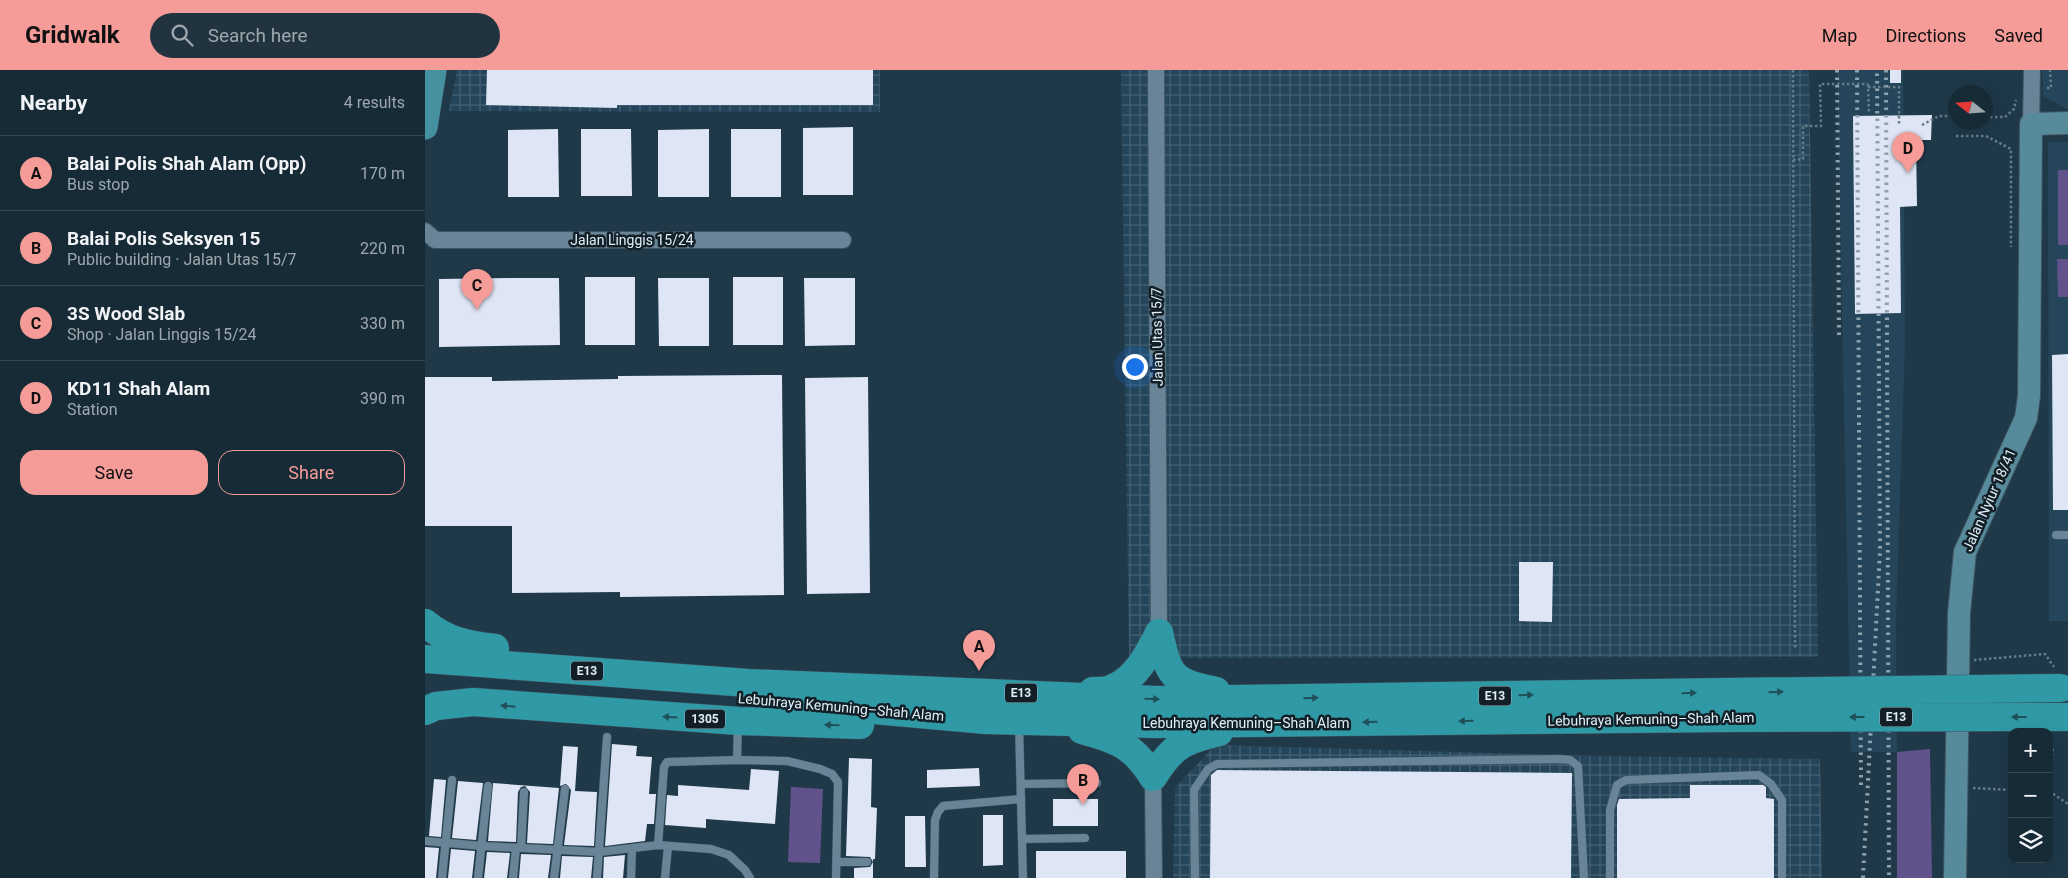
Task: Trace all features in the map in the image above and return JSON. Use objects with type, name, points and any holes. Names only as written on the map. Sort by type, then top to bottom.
[{"type":"highway","points":[[425,623],[447,638],[474,646],[506,650],[827,672],[973,691]]},
{"type":"highway","points":[[1069,695],[1113,688],[1135,673],[1147,658],[1159,633]]},
{"type":"highway","points":[[1159,633],[1165,660],[1175,677],[1194,687],[1258,711]]},
{"type":"highway","name":"Lebuhraya Kemuning–Shah Alam","points":[[425,659],[745,701]]},
{"type":"highway","name":"Lebuhraya Kemuning–Shah Alam","points":[[425,675],[745,701],[973,691],[1157,700],[1258,711]]},
{"type":"highway","name":"Lebuhraya Kemuning–Shah Alam","points":[[1726,705],[2062,683]]},
{"type":"highway","name":"1305","points":[[425,711],[436,706],[473,702],[745,701],[847,726],[986,720]]},
{"type":"highway","name":"Lebuhraya Kemuning–Shah Alam","points":[[986,720],[1157,724],[1258,711],[1726,705],[2068,717]]},
{"type":"highway","points":[[1054,722],[1096,734],[1126,746],[1141,758],[1153,777],[1174,748],[1258,711]]},
{"type":"main road","points":[[425,127],[434,70]]},
{"type":"street","name":"Jalan Utas 15/7","points":[[1156,70],[1159,633]]},
{"type":"street","points":[[2032,70],[2031,124],[2068,123]]},
{"type":"street","name":"Jalan Nyiur 18/41","points":[[1955,878],[1959,613],[1965,552],[2026,418],[2028,403],[2031,124]]},
{"type":"street","name":"Jalan Linggis 15/24","points":[[428,239],[843,240]]},
{"type":"street","points":[[1153,777],[1153,878]]},
{"type":"lane","points":[[2056,535],[2068,535]]},
{"type":"lane","points":[[737,760],[745,701]]},
{"type":"lane","points":[[1019,721],[1023,878]]},
{"type":"lane","points":[[597,878],[607,737]]},
{"type":"lane","points":[[1195,878],[1194,790],[1208,769],[1217,764],[1560,759],[1570,760],[1578,766],[1584,878]]},
{"type":"lane","points":[[658,845],[665,764],[667,762],[787,761],[820,769],[832,774],[838,782],[836,878]]},
{"type":"lane","points":[[1610,878],[1610,810],[1617,785],[1626,780],[1759,775],[1771,784],[1781,800],[1782,878]]},
{"type":"lane","points":[[442,878],[452,780]]},
{"type":"lane","points":[[1021,784],[1097,783]]},
{"type":"lane","points":[[478,878],[487,786]]},
{"type":"lane","points":[[554,878],[565,789]]},
{"type":"lane","points":[[513,878],[519,848],[524,792]]},
{"type":"lane","points":[[934,878],[935,820],[943,806],[1021,799]]},
{"type":"lane","points":[[1022,839],[1085,838]]},
{"type":"lane","points":[[425,841],[599,852],[658,845],[711,849],[729,855],[745,870],[750,878]]},
{"type":"lane","points":[[665,878],[668,846]]},
{"type":"lane","points":[[631,878],[633,849]]},
{"type":"lane","points":[[837,862],[867,862]]},
{"type":"path","points":[[1793,70],[1795,649]]},
{"type":"path","points":[[2050,70],[2051,88]]},
{"type":"path","points":[[1793,160],[1803,160],[1803,126],[1821,126],[1820,84],[1899,87],[1899,126]]},
{"type":"path","points":[[1868,85],[1869,114]]},
{"type":"path","points":[[1922,125],[1939,116],[1948,116]]},
{"type":"path","points":[[1956,136],[1986,136],[2011,149],[2011,247]]},
{"type":"path","points":[[1959,662],[2045,654],[2062,683]]},
{"type":"path","points":[[1956,788],[2008,790]]},
{"type":"path","points":[[2053,794],[2068,804]]},
{"type":"shaded area","points":[[457,70],[880,70],[880,112],[449,111]]},
{"type":"shaded area","points":[[1121,70],[1809,70],[1818,657],[1129,658]]},
{"type":"shaded area","points":[[1837,70],[1903,70],[1905,341],[1896,622],[1897,752],[1851,752]]},
{"type":"shaded area","points":[[2042,70],[2068,70],[2068,108],[2043,96]]},
{"type":"shaded area","points":[[2048,142],[2068,142],[2068,621],[2049,621]]},
{"type":"shaded area","points":[[2058,170],[2068,170],[2068,245],[2058,245]]},
{"type":"shaded area","points":[[2057,259],[2068,259],[2068,297],[2058,297]]},
{"type":"shaded area","points":[[1215,745],[1594,756],[1820,759],[1822,878],[1173,878],[1175,788]]},
{"type":"shaded area","points":[[1930,749],[1932,878],[1897,878],[1897,752]]},
{"type":"shaded area","points":[[791,787],[823,789],[820,863],[788,862]]},
{"type":"building","points":[[487,70],[873,70],[873,105],[617,105],[617,108],[486,105]]},
{"type":"building","points":[[1890,70],[1901,70],[1901,83],[1890,83]]},
{"type":"building","points":[[1932,115],[1931,140],[1916,140],[1917,206],[1900,207],[1901,313],[1855,314],[1853,116]]},
{"type":"building","points":[[853,127],[853,195],[803,195],[803,128]]},
{"type":"building","points":[[558,129],[559,197],[508,197],[508,130]]},
{"type":"building","points":[[581,129],[631,129],[632,196],[581,196]]},
{"type":"building","points":[[709,129],[709,197],[658,197],[658,130]]},
{"type":"building","points":[[731,129],[781,129],[781,197],[731,197]]},
{"type":"building","points":[[585,277],[635,277],[635,345],[585,345]]},
{"type":"building","points":[[733,277],[783,277],[783,345],[733,345]]},
{"type":"building","points":[[559,278],[560,345],[439,347],[439,279]]},
{"type":"building","points":[[658,278],[709,278],[709,346],[659,346]]},
{"type":"building","points":[[804,278],[855,278],[855,345],[805,346]]},
{"type":"building","points":[[2068,354],[2068,510],[2053,510],[2052,355]]},
{"type":"building","points":[[782,375],[784,595],[620,597],[620,592],[512,593],[512,526],[425,526],[425,377],[492,377],[492,381],[618,379],[618,376]]},
{"type":"building","points":[[868,377],[870,593],[807,594],[805,378]]},
{"type":"building","points":[[1519,562],[1553,562],[1552,622],[1519,621]]},
{"type":"building","points":[[612,744],[637,746],[636,756],[652,757],[649,794],[656,794],[654,824],[647,824],[645,841],[605,846]]},
{"type":"building","points":[[563,746],[578,747],[575,791],[597,792],[594,846],[564,845],[571,790],[566,784],[560,786]]},
{"type":"building","points":[[849,758],[872,759],[871,807],[877,808],[875,859],[873,859],[873,862],[870,857],[846,856]]},
{"type":"building","points":[[979,768],[980,786],[927,788],[927,770]]},
{"type":"building","points":[[751,769],[779,771],[775,824],[706,819],[706,828],[665,825],[667,795],[678,796],[678,785],[749,790]]},
{"type":"building","points":[[1217,770],[1572,773],[1571,878],[1210,878],[1211,775]]},
{"type":"building","points":[[434,779],[446,780],[441,837],[429,836]]},
{"type":"building","points":[[458,781],[483,783],[476,840],[452,838]]},
{"type":"building","points":[[493,783],[559,788],[553,844],[527,843],[530,792],[525,786],[521,787],[518,792],[516,842],[488,841]]},
{"type":"building","points":[[1690,785],[1763,785],[1766,787],[1766,798],[1774,799],[1774,878],[1617,878],[1617,805],[1619,799],[1690,798]]},
{"type":"building","points":[[1053,799],[1098,799],[1098,826],[1053,826]]},
{"type":"building","points":[[983,815],[1003,815],[1003,865],[983,866]]},
{"type":"building","points":[[905,816],[925,816],[926,867],[905,867]]},
{"type":"building","points":[[425,847],[439,848],[436,878],[425,878]]},
{"type":"building","points":[[451,849],[475,851],[472,878],[448,878]]},
{"type":"building","points":[[1036,851],[1126,851],[1126,878],[1036,878]]},
{"type":"building","points":[[487,852],[510,853],[507,878],[484,878]]},
{"type":"building","points":[[521,854],[551,855],[548,878],[519,878]]},
{"type":"building","points":[[625,855],[623,878],[603,878],[604,857]]},
{"type":"building","points":[[562,856],[593,857],[591,878],[560,878]]},
{"type":"building","points":[[873,862],[873,878],[854,878],[854,868],[870,867]]},
{"type":"railway","points":[[1837,70],[1839,336]]},
{"type":"railway","points":[[1857,70],[1861,785]]},
{"type":"railway","points":[[1863,878],[1880,550],[1877,70]]},
{"type":"railway","points":[[1886,70],[1889,878]]},
{"type":"place","name":"KD11 Shah Alam","points":[[1908,173]]},
{"type":"place","name":"3S Wood Slab","points":[[477,310]]},
{"type":"place","name":"Balai Polis Shah Alam (Opp)","points":[[979,671]]},
{"type":"place","name":"Balai Polis Seksyen 15","points":[[1083,805]]}]
